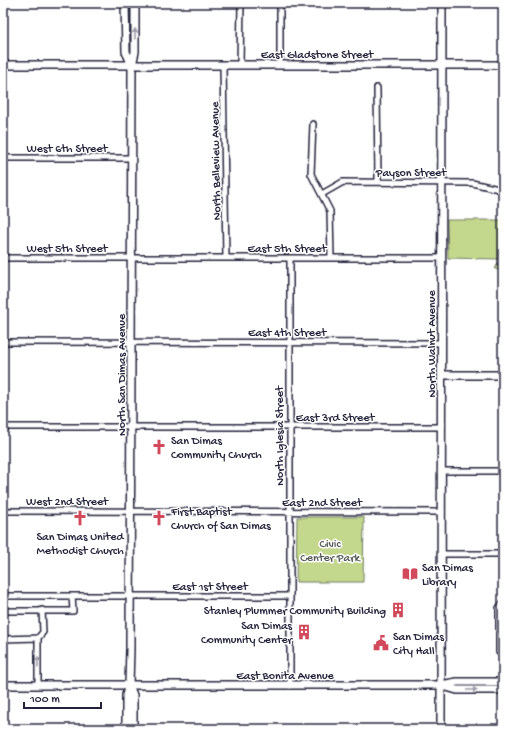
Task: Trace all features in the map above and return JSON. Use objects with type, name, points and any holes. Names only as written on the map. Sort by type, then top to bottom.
[{"type":"main road","name":"North San Dimas Avenue","points":[[125,3],[126,52],[132,65]]},
{"type":"main road","name":"North San Dimas Avenue","points":[[129,685],[132,427],[132,65],[135,52],[135,3]]},
{"type":"main road","name":"North Walnut Avenue","points":[[441,729],[442,3]]},
{"type":"main road","name":"East Gladstone Street","points":[[3,65],[503,65]]},
{"type":"main road","points":[[442,375],[503,375]]},
{"type":"main road","name":"East Bonita Avenue","points":[[3,685],[290,686],[441,685],[457,682],[503,682]]},
{"type":"main road","points":[[126,729],[126,695],[129,685]]},
{"type":"main road","points":[[129,685],[133,695],[133,729]]},
{"type":"main road","name":"East Bonita Avenue","points":[[441,685],[457,690],[503,690]]},
{"type":"street","points":[[240,65],[241,3]]},
{"type":"street","points":[[280,3],[280,65]]},
{"type":"street","name":"North Belleview Avenue","points":[[223,65],[226,258]]},
{"type":"street","points":[[377,88],[378,182]]},
{"type":"street","points":[[313,124],[311,174],[330,211],[331,258]]},
{"type":"street","points":[[503,135],[503,190]]},
{"type":"street","name":"West 6th Street","points":[[3,158],[132,158]]},
{"type":"street","name":"Payson Street","points":[[322,194],[344,182],[472,182],[503,190]]},
{"type":"street","name":"East 5th Street","points":[[131,257],[442,258]]},
{"type":"street","name":"West 5th Street","points":[[3,258],[131,257]]},
{"type":"street","name":"North Iglesia Street","points":[[290,258],[290,686]]},
{"type":"street","name":"East 4th Street","points":[[3,342],[442,343]]},
{"type":"street","name":"East 3rd Street","points":[[3,427],[442,427]]},
{"type":"street","points":[[442,471],[503,471]]},
{"type":"street","name":"West 2nd Street","points":[[3,511],[130,511]]},
{"type":"street","name":"East 2nd Street","points":[[130,511],[442,512]]},
{"type":"street","points":[[442,554],[503,554]]},
{"type":"street","name":"East 1st Street","points":[[3,596],[289,596]]},
{"type":"street","points":[[3,611],[73,611],[72,596]]},
{"type":"street","points":[[503,603],[499,608],[499,652],[503,652]]},
{"type":"street","points":[[38,685],[38,638],[43,632],[42,610]]},
{"type":"street","points":[[3,639],[38,638]]},
{"type":"green space","points":[[447,220],[503,220],[503,271],[495,269],[500,259],[448,258]]},
{"type":"green space","name":"Civic Center Park","points":[[297,517],[364,517],[363,582],[296,582]]},
{"type":"place","name":"San Dimas Community Church","points":[[159,447]]},
{"type":"place","name":"San Dimas United Methodist Church","points":[[80,518]]},
{"type":"place","name":"First Baptist Church of San Dimas","points":[[159,518]]},
{"type":"place","name":"San Dimas Library","points":[[410,574]]},
{"type":"place","name":"Stanley Plummer Community Building","points":[[398,610]]},
{"type":"place","name":"San Dimas Community Center","points":[[304,632]]},
{"type":"place","name":"San Dimas City Hall","points":[[381,643]]}]
